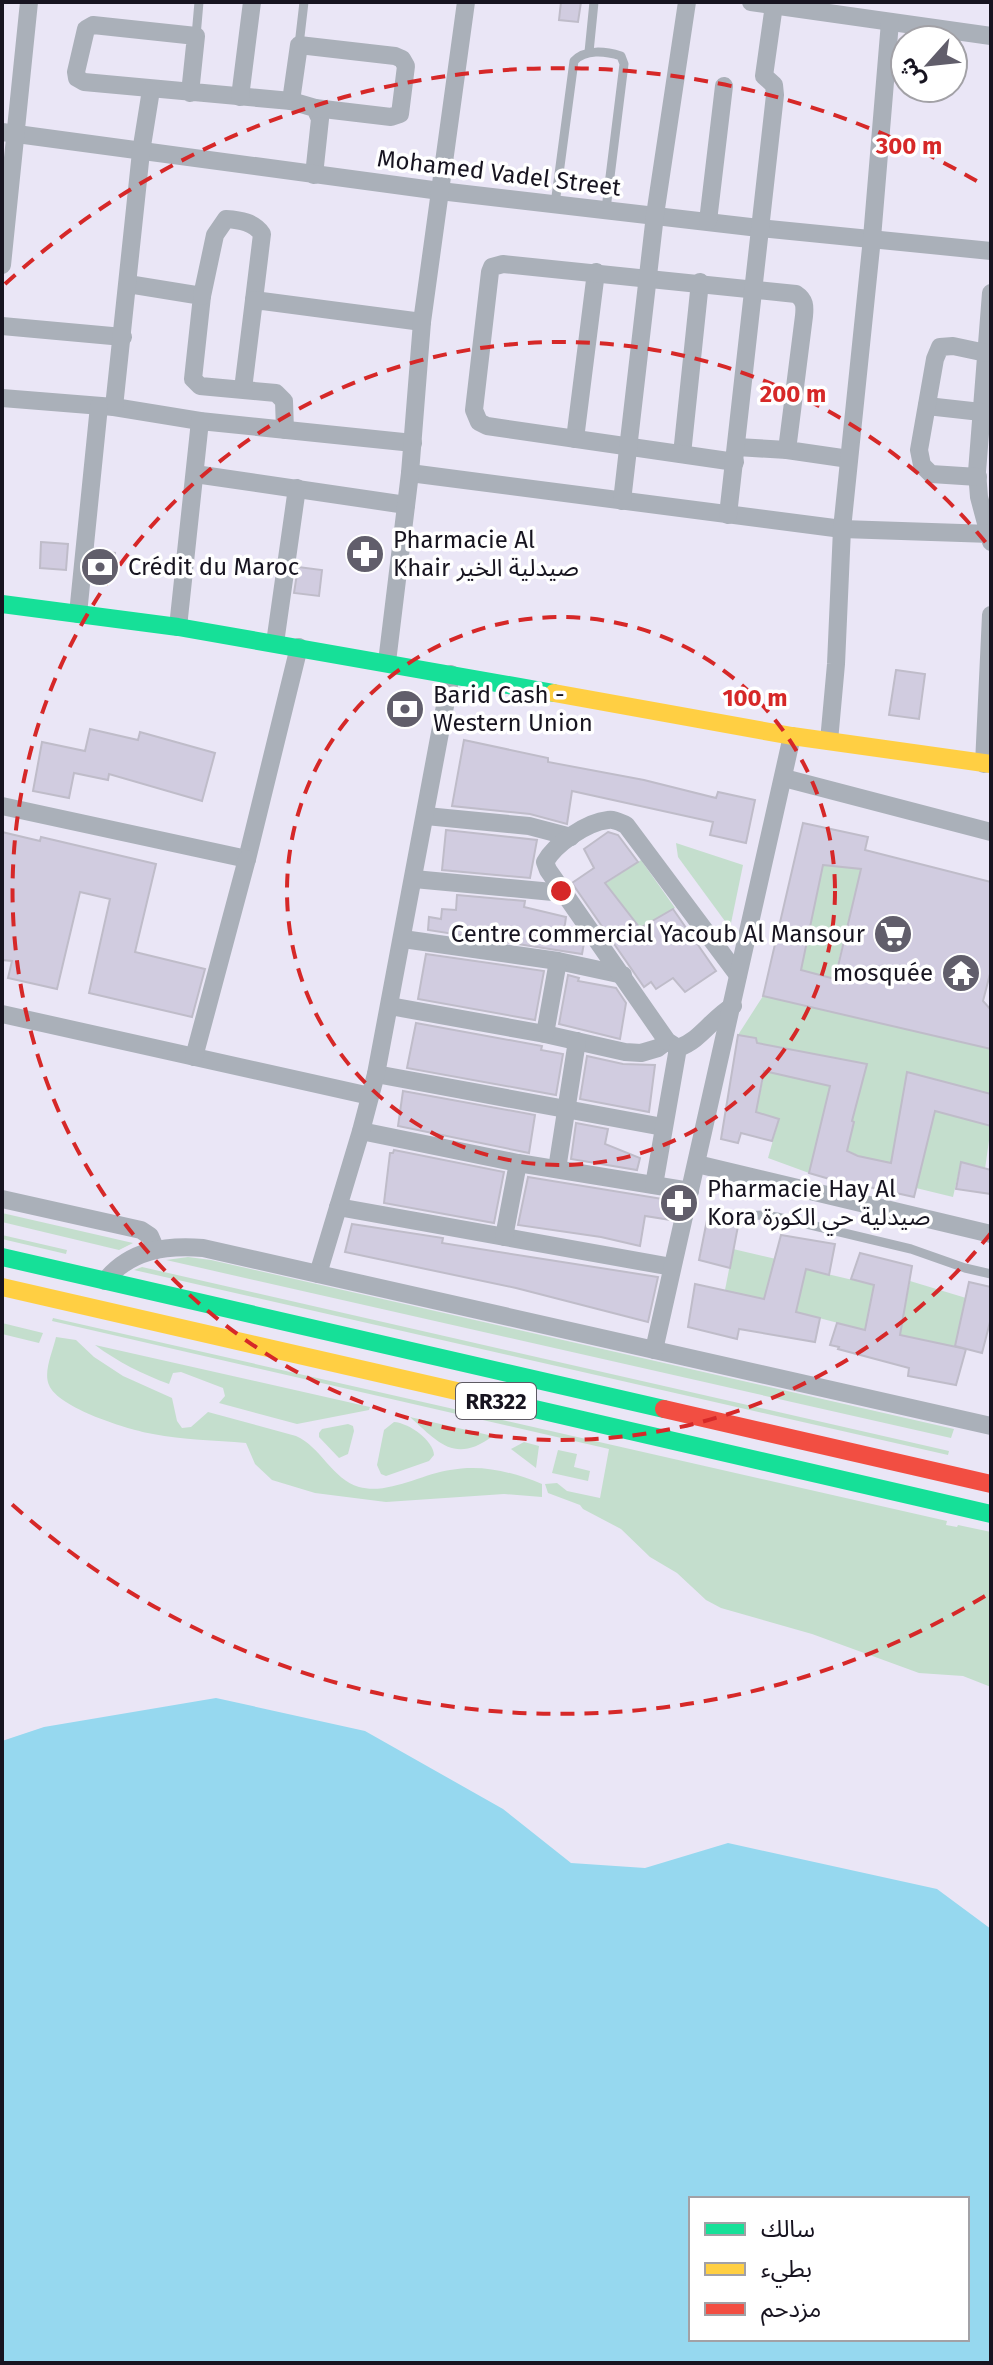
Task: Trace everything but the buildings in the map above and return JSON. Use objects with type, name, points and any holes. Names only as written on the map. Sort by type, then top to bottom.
[{"type":"main road","points":[[2,604],[178,627],[792,736],[988,764]]},
{"type":"main road","name":"RR322","points":[[2,1257],[991,1484]]},
{"type":"main road","name":"RR322","points":[[2,1287],[991,1514]]},
{"type":"street","points":[[2,265],[9,133],[29,2]]},
{"type":"street","points":[[240,97],[252,2]]},
{"type":"street","points":[[387,662],[410,473],[422,322],[466,2]]},
{"type":"street","points":[[622,501],[655,215],[687,2]]},
{"type":"street","points":[[751,2],[882,15],[991,36]]},
{"type":"street","points":[[728,515],[775,95],[774,85],[764,76],[774,5]]},
{"type":"street","points":[[829,741],[842,529],[872,238],[882,15]]},
{"type":"street","points":[[190,93],[196,36],[93,25],[86,29],[77,78],[84,82],[151,90],[291,101],[315,108],[391,117],[400,114],[406,66],[402,59],[395,56],[299,45],[291,101]]},
{"type":"street","points":[[708,221],[724,86]]},
{"type":"street","points":[[78,614],[106,407],[123,337],[141,152],[151,90]]},
{"type":"street","points":[[314,175],[320,119],[315,108]]},
{"type":"street","name":"Mohamed Vadel Street","points":[[9,133],[440,191],[991,251]]},
{"type":"street","points":[[243,389],[262,234],[251,224],[226,219],[216,230],[202,296],[193,379],[200,386],[276,393],[284,401],[285,430]]},
{"type":"street","points":[[787,450],[805,306],[796,294],[596,272],[503,264],[492,267],[474,410],[476,419],[487,426],[682,454],[787,450],[849,459]]},
{"type":"street","points":[[575,439],[596,272]]},
{"type":"street","points":[[682,454],[700,282]]},
{"type":"street","points":[[128,284],[202,296]]},
{"type":"street","points":[[410,473],[842,529],[990,537],[979,497],[982,474],[981,412],[991,293]]},
{"type":"street","points":[[254,300],[422,322]]},
{"type":"street","points":[[2,326],[123,337]]},
{"type":"street","points":[[982,474],[931,474],[922,465],[919,450],[935,359],[940,347],[988,341]]},
{"type":"street","points":[[2,398],[413,443]]},
{"type":"street","points":[[927,406],[981,412]]},
{"type":"street","points":[[178,627],[200,421]]},
{"type":"street","points":[[195,474],[406,505]]},
{"type":"street","points":[[275,643],[297,488]]},
{"type":"street","points":[[988,764],[991,615]]},
{"type":"street","points":[[194,1057],[299,647]]},
{"type":"street","points":[[318,1274],[376,1074],[451,674]]},
{"type":"street","points":[[654,1350],[792,736]]},
{"type":"street","points":[[784,778],[991,832]]},
{"type":"street","points":[[2,806],[247,859]]},
{"type":"street","points":[[426,816],[529,826],[571,837]]},
{"type":"street","points":[[654,1185],[673,1045],[563,893],[545,862],[550,853],[595,823],[611,819],[626,825],[738,975]]},
{"type":"street","points":[[414,879],[563,893]]},
{"type":"street","points":[[403,939],[558,961],[623,975]]},
{"type":"street","points":[[545,1034],[558,961]]},
{"type":"street","points":[[390,1006],[641,1053],[690,1044],[718,1014],[733,1006]]},
{"type":"street","points":[[2,1014],[370,1096]]},
{"type":"street","points":[[557,1169],[577,1041]]},
{"type":"street","points":[[376,1074],[663,1127]]},
{"type":"street","points":[[361,1131],[518,1163],[690,1191]]},
{"type":"street","points":[[504,1237],[518,1163]]},
{"type":"street","points":[[697,1164],[991,1234]]},
{"type":"street","points":[[2,1199],[141,1230],[150,1236],[156,1250]]},
{"type":"street","points":[[338,1207],[672,1267]]},
{"type":"street","points":[[105,1281],[129,1259],[172,1247],[203,1248],[991,1426]]},
{"type":"lane","points":[[196,36],[199,2]]},
{"type":"lane","points":[[299,45],[304,2]]},
{"type":"lane","points":[[589,52],[594,2]]},
{"type":"lane","points":[[555,204],[574,61],[589,52],[621,56],[624,64],[606,209]]},
{"type":"lane","points":[[740,1216],[763,1215],[792,1220],[911,1249],[991,1274]]},
{"type":"green space","points":[[676,843],[743,865],[730,928],[678,857]]},
{"type":"green space","points":[[641,860],[675,908],[640,928],[605,884]]},
{"type":"green space","points":[[823,865],[861,869],[834,979],[801,970]]},
{"type":"green space","points":[[763,996],[991,1049],[991,1094],[901,1113],[891,1163],[876,1160],[868,1187],[851,1182],[858,1155],[845,1151],[867,1064],[757,1043],[756,1038],[738,1035]]},
{"type":"green space","points":[[765,1071],[835,1082],[809,1173],[768,1158],[779,1119],[756,1112]]},
{"type":"green space","points":[[929,1109],[991,1126],[985,1169],[961,1162],[953,1197],[916,1188]]},
{"type":"green space","points":[[2,1213],[133,1243],[119,1250],[2,1222]]},
{"type":"green space","points":[[2,1235],[67,1250],[66,1254],[2,1239]]},
{"type":"green space","points":[[733,1249],[776,1259],[764,1300],[725,1290]]},
{"type":"green space","points":[[188,1257],[954,1429],[951,1438],[166,1260]]},
{"type":"green space","points":[[142,1267],[949,1451],[948,1455],[134,1270]]},
{"type":"green space","points":[[806,1269],[874,1285],[865,1330],[796,1312]]},
{"type":"green space","points":[[910,1281],[966,1298],[955,1347],[900,1335]]},
{"type":"green space","points":[[53,1318],[947,1521],[946,1525],[991,1532],[991,1687],[963,1676],[919,1673],[812,1634],[721,1608],[706,1600],[677,1573],[650,1557],[621,1529],[580,1505],[548,1493],[545,1484],[557,1483],[567,1491],[600,1498],[609,1449],[52,1321]]},
{"type":"green space","points":[[2,1323],[43,1333],[39,1343],[2,1334]]},
{"type":"green space","points":[[56,1337],[76,1340],[94,1357],[123,1376],[172,1398],[177,1421],[182,1428],[191,1427],[208,1412],[296,1436],[313,1447],[341,1477],[359,1487],[382,1488],[439,1472],[474,1468],[508,1473],[542,1484],[542,1497],[504,1494],[386,1502],[315,1493],[272,1480],[255,1464],[246,1443],[142,1432],[95,1417],[66,1402],[55,1394],[47,1380]]},
{"type":"green space","points":[[95,1345],[370,1407],[369,1410],[297,1424],[219,1403],[225,1396],[223,1388],[181,1372],[173,1373],[169,1384],[121,1362]]},
{"type":"green space","points":[[410,1417],[493,1436],[468,1448],[448,1447]]},
{"type":"green space","points":[[394,1422],[419,1433],[433,1449],[434,1455],[429,1461],[386,1476],[381,1474],[377,1465],[384,1430]]},
{"type":"green space","points":[[348,1424],[353,1426],[354,1431],[348,1454],[339,1458],[319,1437],[319,1433],[322,1429]]},
{"type":"green space","points":[[524,1442],[539,1446],[536,1468],[511,1449]]},
{"type":"green space","points":[[558,1450],[577,1454],[574,1467],[590,1471],[588,1481],[552,1473]]},
{"type":"water","points":[[216,1698],[365,1731],[503,1809],[571,1863],[645,1868],[728,1843],[937,1889],[991,1929],[991,2363],[2,2363],[2,1741],[44,1727]]},
{"type":"traffic: fast","points":[[2,604],[178,627],[554,693]]},
{"type":"traffic: fast","points":[[2,1257],[664,1409]]},
{"type":"traffic: fast","points":[[513,1404],[991,1514]]},
{"type":"traffic: slow","points":[[554,693],[792,736],[991,764]]},
{"type":"traffic: slow","points":[[2,1287],[513,1404]]},
{"type":"traffic: jam","points":[[664,1409],[991,1484]]},
{"type":"place","name":"Pharmacie Al Khair صيدلية الخير","points":[[365,554]]},
{"type":"place","name":"Crédit du Maroc","points":[[100,567]]},
{"type":"place","name":"Barid Cash - Western Union","points":[[405,709]]},
{"type":"place","name":"Centre commercial Yacoub Al Mansour","points":[[893,934]]},
{"type":"place","name":"mosquée","points":[[961,973]]},
{"type":"place","name":"Pharmacie Hay Al Kora صيدلية حي الكورة","points":[[679,1203]]}]
